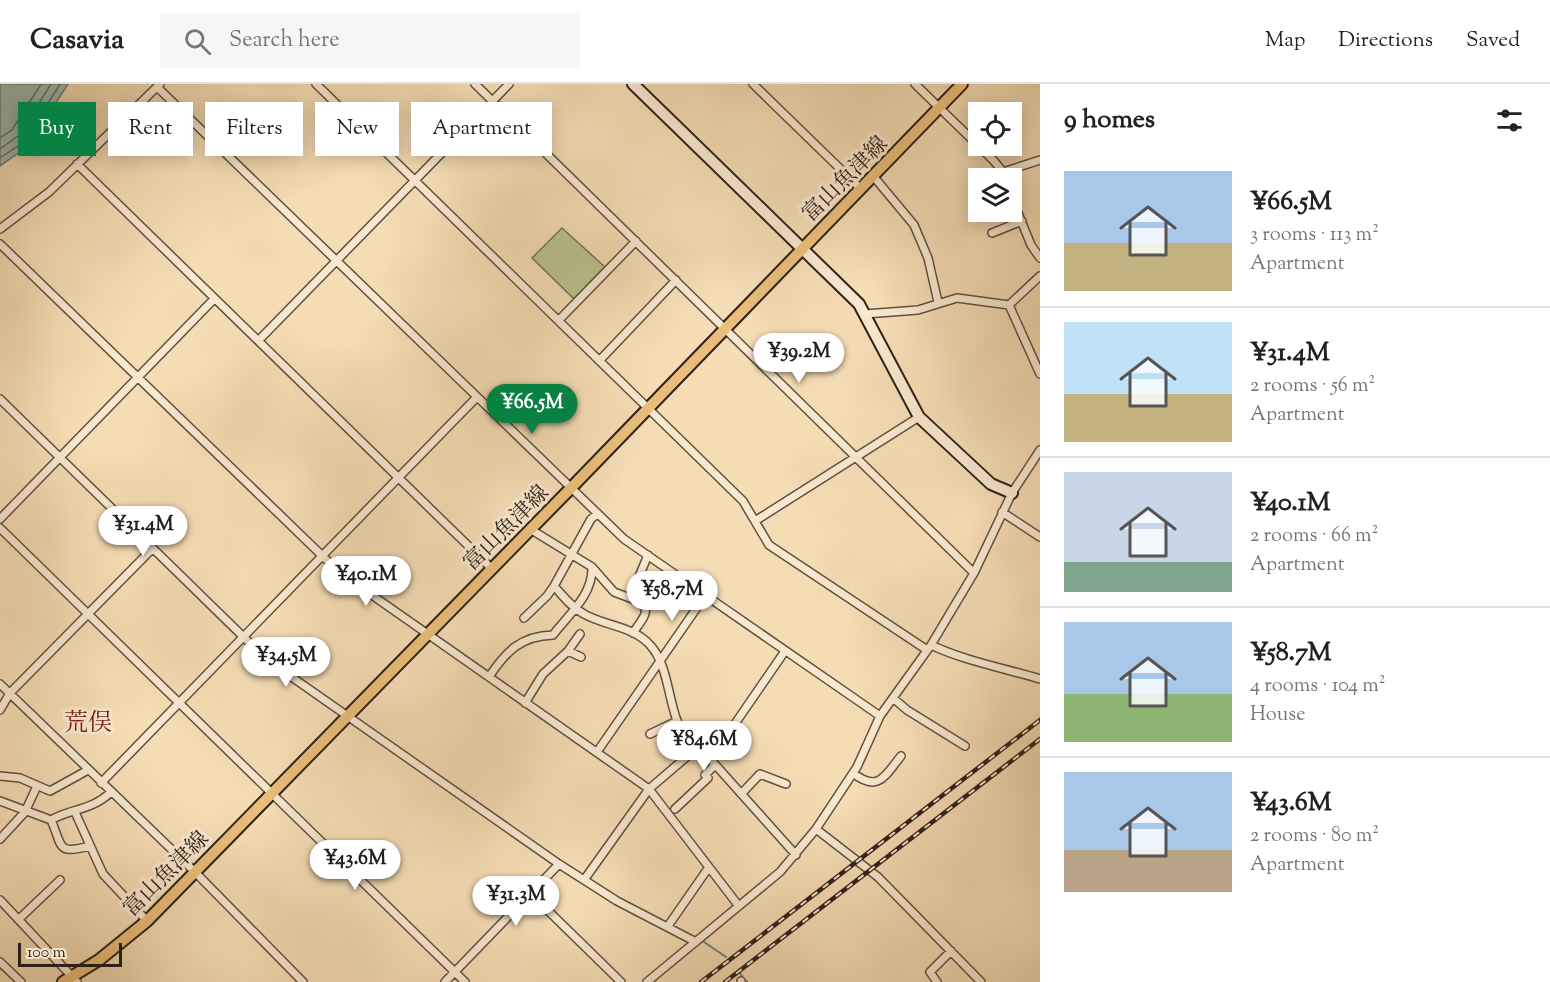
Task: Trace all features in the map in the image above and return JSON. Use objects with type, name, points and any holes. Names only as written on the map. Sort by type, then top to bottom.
[{"type":"main road","name":"富山魚津線","points":[[71,981],[147,921],[570,489],[801,248],[874,177],[962,84]]},
{"type":"street","points":[[316,84],[743,501],[769,545],[929,647],[956,657],[982,661],[1040,679]]},
{"type":"street","points":[[475,84],[974,573]]},
{"type":"street","points":[[259,340],[509,84]]},
{"type":"street","points":[[633,84],[859,303],[919,417],[991,484],[1011,493]]},
{"type":"street","points":[[753,84],[861,189]]},
{"type":"street","points":[[915,84],[996,168]]},
{"type":"street","points":[[0,229],[49,192],[158,85],[597,514],[648,555],[705,596],[880,717]]},
{"type":"street","points":[[1020,168],[1040,160]]},
{"type":"street","points":[[77,164],[491,568]]},
{"type":"street","points":[[874,177],[914,225],[928,258],[938,302]]},
{"type":"street","points":[[1022,221],[1040,258]]},
{"type":"street","points":[[992,233],[1020,222]]},
{"type":"street","points":[[559,320],[636,241]]},
{"type":"street","points":[[0,244],[339,572],[649,789],[738,905]]},
{"type":"street","points":[[1009,305],[1040,276]]},
{"type":"street","points":[[600,360],[676,280]]},
{"type":"street","points":[[865,314],[918,310],[957,298],[1009,305]]},
{"type":"street","points":[[0,519],[214,299]]},
{"type":"street","points":[[1009,305],[1040,374]]},
{"type":"street","points":[[101,783],[476,398]]},
{"type":"street","points":[[0,399],[266,659],[559,864],[617,901],[696,942]]},
{"type":"street","points":[[755,521],[919,417]]},
{"type":"street","points":[[647,982],[738,905],[757,893],[796,855],[816,829],[853,773],[880,717],[929,647],[974,573],[1011,493],[1040,450]]},
{"type":"street","points":[[1002,512],[1040,537]]},
{"type":"street","points":[[524,618],[548,596],[571,553],[597,514]]},
{"type":"street","points":[[0,528],[465,982]]},
{"type":"street","points":[[530,529],[592,567],[614,592],[642,602],[647,612],[633,633]]},
{"type":"street","points":[[0,710],[10,693],[152,549]]},
{"type":"street","points":[[630,598],[648,555]]},
{"type":"street","points":[[489,677],[499,661],[514,647],[533,635],[553,635],[589,588],[593,580],[592,567]]},
{"type":"street","points":[[554,586],[574,607],[593,618],[633,633],[651,646],[660,663],[670,706],[677,721],[697,748],[796,855]]},
{"type":"street","points":[[597,752],[705,596]]},
{"type":"street","points":[[525,702],[543,674],[568,651],[580,634]]},
{"type":"street","points":[[568,651],[581,657]]},
{"type":"street","points":[[690,739],[709,728],[730,731],[785,651]]},
{"type":"street","points":[[0,684],[195,872],[303,982]]},
{"type":"street","points":[[893,698],[907,710],[965,746]]},
{"type":"street","points":[[650,734],[677,721]]},
{"type":"street","points":[[584,880],[649,789],[697,748]]},
{"type":"street","points":[[853,773],[863,781],[876,783],[882,780],[901,756]]},
{"type":"street","points":[[675,809],[708,778],[705,775],[715,765]]},
{"type":"street","points":[[0,776],[20,778],[50,790],[88,770]]},
{"type":"street","points":[[742,794],[760,774],[786,784]]},
{"type":"street","points":[[0,839],[25,812],[37,786]]},
{"type":"street","points":[[0,801],[51,820],[63,814],[99,804],[111,792]]},
{"type":"street","points":[[75,812],[108,882],[147,921]]},
{"type":"street","points":[[51,820],[58,844],[64,850],[69,852],[90,846]]},
{"type":"street","points":[[816,829],[878,877],[981,982]]},
{"type":"street","points":[[445,982],[559,864]]},
{"type":"street","points":[[668,926],[709,867]]},
{"type":"street","points":[[19,920],[60,880]]},
{"type":"street","points":[[530,894],[621,982]]},
{"type":"street","points":[[0,900],[71,981]]},
{"type":"street","points":[[937,982],[930,972],[951,951]]},
{"type":"street","points":[[0,962],[21,982]]},
{"type":"green space","points":[[562,228],[605,267],[574,299],[532,258]]},
{"type":"water","points":[[0,84],[68,84],[56,102],[18,102],[18,153],[0,166]]},
{"type":"waterway","points":[[704,942],[726,957]]},
{"type":"waterway","points":[[739,972],[742,976]]},
{"type":"railway","points":[[701,982],[1040,720]]},
{"type":"railway","points":[[725,982],[1040,739]]},
{"type":"district","name":"荒俣","points":[[88,722]]}]
